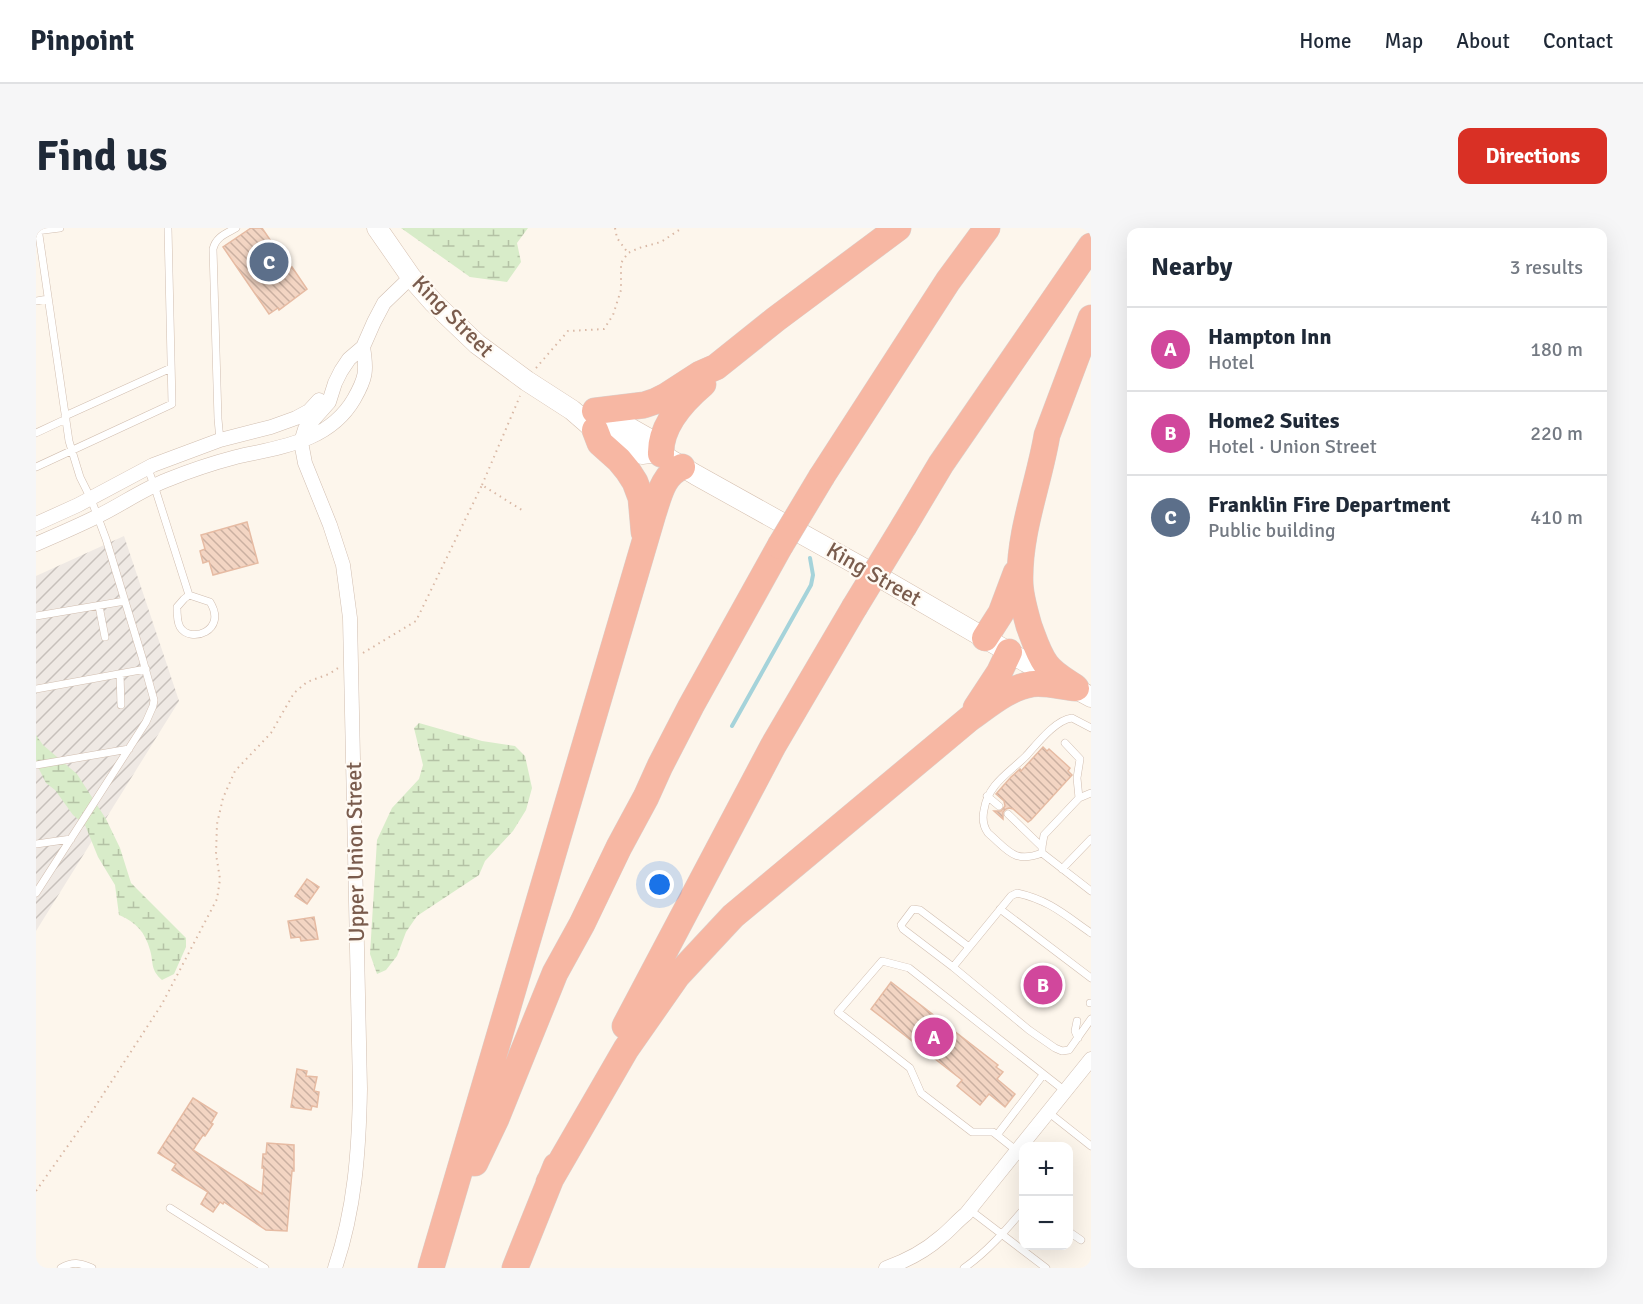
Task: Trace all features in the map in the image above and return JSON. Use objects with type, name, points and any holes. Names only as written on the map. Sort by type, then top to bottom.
[{"type":"highway","points":[[645,542],[640,498],[635,482],[619,460],[600,443],[587,417],[656,401],[716,367],[898,228]]},
{"type":"highway","points":[[432,1268],[555,973],[582,924],[691,706],[780,546],[822,476],[948,281],[987,228]]},
{"type":"highway","points":[[515,1268],[549,1182],[610,1055],[773,746],[941,464],[1091,246]]},
{"type":"highway","points":[[1083,693],[1047,666],[1035,644],[1023,607],[1020,583],[1021,558],[1047,435],[1091,318]]},
{"type":"highway","points":[[432,1268],[645,542],[665,480],[675,470],[661,445],[664,433],[674,417],[716,367]]},
{"type":"highway","points":[[985,638],[1001,614],[1021,558]]},
{"type":"highway","points":[[969,719],[999,673],[1009,652]]},
{"type":"highway","points":[[549,1182],[626,1048],[677,976],[733,916],[969,719],[1017,688],[1043,684],[1083,693]]},
{"type":"main road","name":"King Street","points":[[377,228],[411,277],[457,326],[493,357],[527,381],[587,417],[621,423],[651,441],[667,458],[1083,693]]},
{"type":"street","points":[[36,524],[91,499],[148,469],[220,440],[271,428],[309,411],[334,383],[349,359],[363,347],[384,303],[411,277]]},
{"type":"street","points":[[36,544],[98,517],[154,485],[214,463],[301,442],[322,433],[347,410],[362,385],[367,368],[363,347]]},
{"type":"street","points":[[301,442],[305,429],[329,402],[334,383]]},
{"type":"street","name":"Upper Union Street","points":[[301,442],[305,463],[343,565],[348,599],[351,660],[360,1133],[350,1214],[335,1268]]},
{"type":"street","points":[[886,1268],[927,1249],[970,1210],[1091,1059]]},
{"type":"lane","points":[[36,892],[146,722],[153,706],[153,695],[125,601],[98,517],[80,477],[72,450],[48,299],[40,267],[37,230],[60,228]]},
{"type":"lane","points":[[36,467],[172,404],[168,228]]},
{"type":"lane","points":[[220,440],[213,249],[219,237],[236,228]]},
{"type":"lane","points":[[36,301],[48,299]]},
{"type":"lane","points":[[36,433],[171,368]]},
{"type":"lane","points":[[148,469],[189,596]]},
{"type":"lane","points":[[189,596],[210,602],[215,613],[214,622],[209,630],[200,634],[190,634],[181,629],[179,625],[177,607],[189,596]]},
{"type":"lane","points":[[36,616],[125,601]]},
{"type":"lane","points":[[99,606],[105,636]]},
{"type":"lane","points":[[36,689],[146,669]]},
{"type":"lane","points":[[120,674],[121,705]]},
{"type":"lane","points":[[1091,728],[1072,718],[1057,724],[1001,778],[987,796],[984,824],[988,833],[1019,857],[1030,858],[1042,850],[1044,835],[1079,798],[1091,793]]},
{"type":"lane","points":[[1065,743],[1080,759],[1077,778],[1079,798]]},
{"type":"lane","points":[[36,765],[129,749]]},
{"type":"lane","points":[[987,796],[999,806]]},
{"type":"lane","points":[[1008,814],[1062,869],[1090,889]]},
{"type":"lane","points":[[36,844],[71,838]]},
{"type":"lane","points":[[1062,869],[1091,839]]},
{"type":"lane","points":[[953,968],[1011,896],[1017,893],[1054,906],[1091,933]]},
{"type":"lane","points":[[969,947],[920,910],[913,909],[901,925],[903,929],[1029,1030],[1055,1048],[1062,1051],[1069,1050],[1091,1019]]},
{"type":"lane","points":[[1000,909],[1091,978]]},
{"type":"lane","points":[[1017,1151],[993,1132],[972,1132],[921,1093],[910,1068],[838,1011],[882,961],[909,968],[1065,1091]]},
{"type":"lane","points":[[1077,1021],[1075,1031],[1078,1038]]},
{"type":"lane","points":[[997,1134],[1043,1075]]},
{"type":"lane","points":[[1048,1112],[1091,1146]]},
{"type":"lane","points":[[170,1208],[265,1268]]},
{"type":"lane","points":[[970,1210],[1046,1268]]},
{"type":"lane","points":[[964,1268],[976,1260],[1019,1215]]},
{"type":"lane","points":[[1073,1234],[1081,1240]]},
{"type":"lane","points":[[61,1268],[74,1262],[92,1268]]},
{"type":"path","points":[[615,228],[617,238],[628,253]]},
{"type":"path","points":[[36,1191],[91,1113],[162,1004],[217,899],[220,879],[216,854],[217,825],[223,798],[235,771],[271,733],[294,693],[307,682],[329,674],[416,621],[482,484],[527,381],[545,356],[568,331],[604,329],[614,315],[621,290],[621,263],[628,253],[661,242],[682,228]]},
{"type":"path","points":[[482,484],[525,512]]},
{"type":"shaded area","points":[[124,536],[179,701],[36,931],[36,576]]},
{"type":"green space","points":[[401,228],[528,228],[517,243],[521,262],[507,282],[470,277]]},
{"type":"green space","points":[[419,723],[482,741],[515,746],[525,756],[532,788],[526,810],[513,831],[485,861],[479,875],[417,916],[406,932],[397,956],[386,970],[377,974],[370,954],[377,840],[392,808],[419,779],[423,765],[414,728]]},
{"type":"green space","points":[[36,735],[43,745],[77,774],[106,819],[120,848],[131,883],[186,938],[186,947],[174,974],[162,980],[158,976],[142,933],[135,924],[119,915],[115,885],[98,857],[85,825],[73,815],[55,790],[46,783],[36,763]]},
{"type":"building","points":[[251,228],[262,228],[290,269],[292,267],[307,289],[279,310],[278,308],[269,314],[223,247]]},
{"type":"building","points":[[247,522],[258,563],[213,575],[209,561],[203,563],[200,551],[205,549],[201,535]]},
{"type":"building","points":[[1043,747],[1047,751],[1049,749],[1070,768],[1068,771],[1072,775],[1028,822],[1009,808],[1003,812],[1003,819],[994,811],[1001,811],[1005,806],[1004,801],[996,794]]},
{"type":"building","points":[[307,879],[319,887],[307,904],[295,896]]},
{"type":"building","points":[[314,917],[318,939],[301,941],[300,937],[291,938],[288,921]]},
{"type":"building","points":[[891,982],[998,1065],[996,1067],[1003,1072],[997,1079],[1015,1094],[1005,1107],[989,1094],[980,1105],[957,1086],[962,1080],[871,1009]]},
{"type":"building","points":[[297,1069],[307,1071],[306,1076],[317,1077],[314,1091],[319,1092],[317,1107],[312,1106],[311,1110],[291,1107]]},
{"type":"building","points":[[193,1098],[217,1113],[211,1123],[213,1124],[193,1150],[262,1194],[263,1154],[266,1154],[267,1143],[294,1145],[294,1171],[292,1171],[287,1231],[266,1230],[224,1202],[223,1204],[220,1202],[213,1212],[201,1204],[208,1192],[172,1170],[176,1164],[158,1153]]},
{"type":"waterway","points":[[732,726],[811,585],[813,575],[810,558]]},
{"type":"place","name":"Franklin Fire Department","points":[[269,262]]},
{"type":"place","name":"Home2 Suites","points":[[1043,985]]},
{"type":"place","name":"Hampton Inn","points":[[934,1037]]}]
